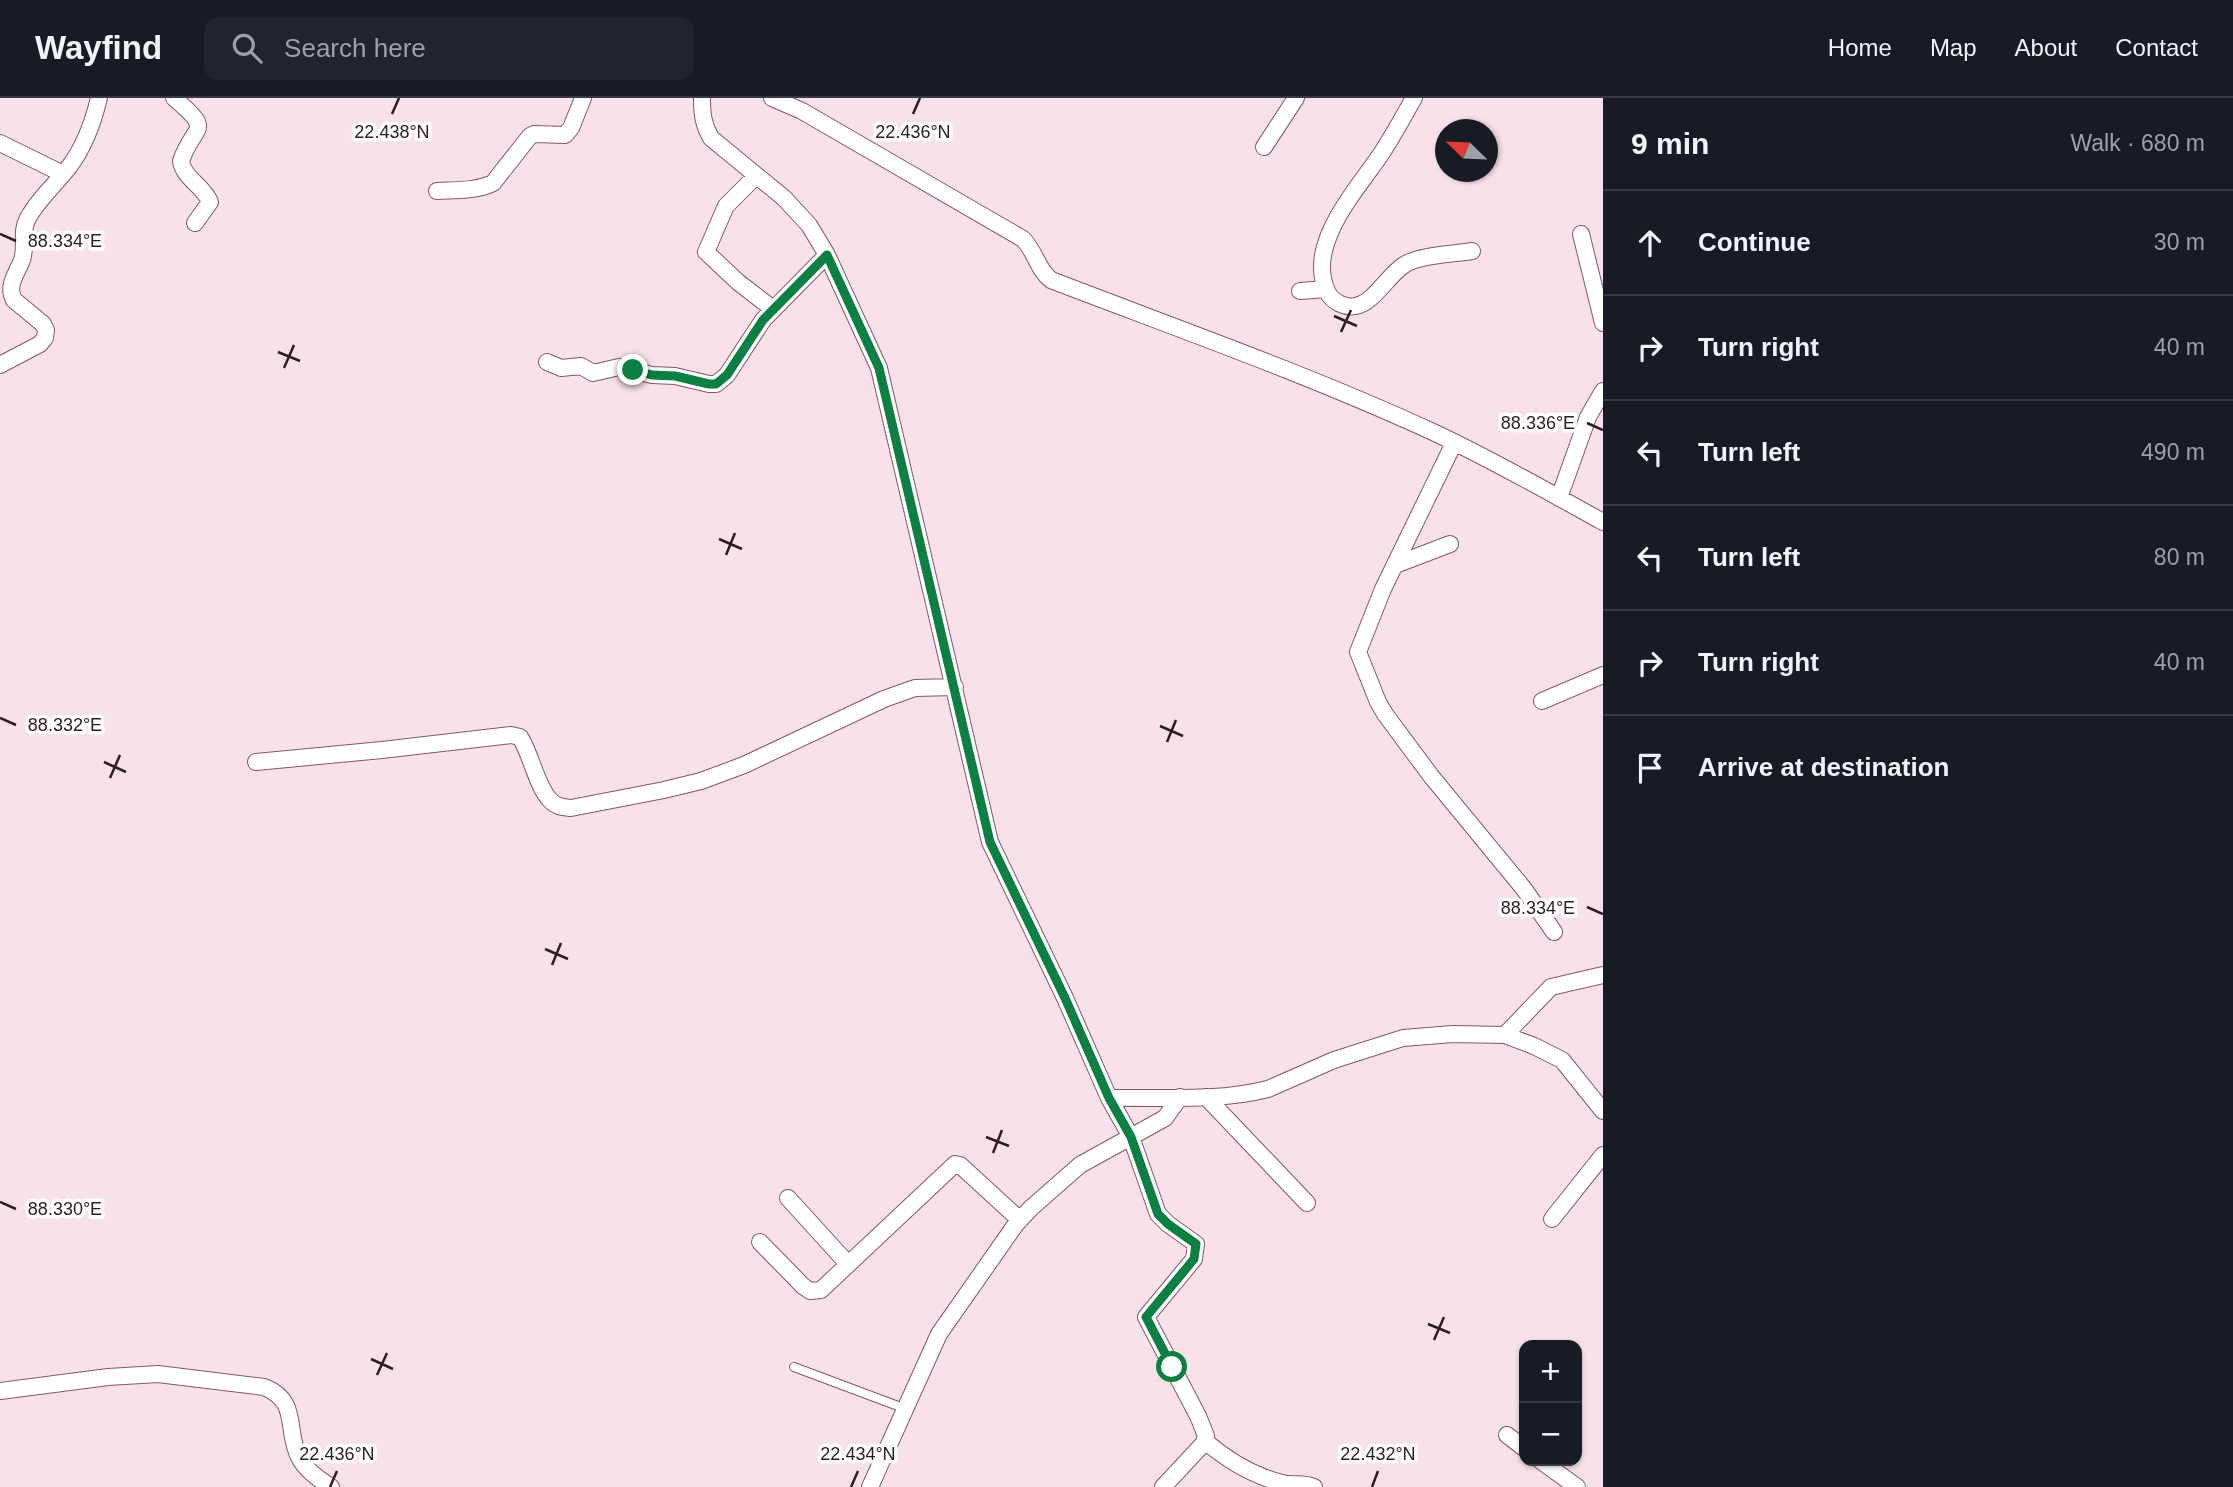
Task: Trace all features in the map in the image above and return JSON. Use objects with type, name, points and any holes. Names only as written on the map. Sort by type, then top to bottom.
[{"type":"street","points":[[0,365],[40,344],[45,338],[46,330],[43,324],[11,295],[11,284],[23,258],[22,233],[26,220],[79,152],[88,136],[99,98]]},
{"type":"street","points":[[174,98],[197,119],[197,134],[183,155],[181,166],[205,192],[210,202],[195,223]]},
{"type":"street","points":[[437,191],[485,187],[493,183],[530,136],[565,135],[571,128],[583,98]]},
{"type":"street","points":[[702,98],[704,126],[711,138],[797,211],[809,225],[827,255],[879,368],[990,842],[1065,998],[1109,1098],[1131,1137],[1158,1214],[1196,1244],[1194,1259],[1146,1317],[1206,1436],[1205,1441],[1163,1487]]},
{"type":"street","points":[[772,98],[802,111],[1023,239],[1049,279],[1261,359],[1454,443],[1603,522]]},
{"type":"street","points":[[1264,147],[1296,98]]},
{"type":"street","points":[[1414,98],[1382,153],[1335,222],[1322,254],[1326,289],[1331,298],[1339,303],[1357,306],[1366,302],[1405,264],[1472,251]]},
{"type":"street","points":[[0,143],[63,174]]},
{"type":"street","points":[[756,176],[726,206],[706,252],[738,282],[774,309]]},
{"type":"street","points":[[1581,234],[1603,323]]},
{"type":"street","points":[[547,362],[561,368],[581,366],[593,373],[615,367],[716,384],[727,375],[753,333],[827,255]]},
{"type":"street","points":[[1300,291],[1326,289]]},
{"type":"street","points":[[1559,498],[1588,417],[1603,391]]},
{"type":"street","points":[[1454,443],[1395,565],[1358,651],[1378,702],[1432,776],[1524,889],[1554,932]]},
{"type":"street","points":[[1395,565],[1450,544]]},
{"type":"street","points":[[1542,701],[1603,675]]},
{"type":"street","points":[[256,762],[511,735],[520,737],[527,748],[549,800],[559,807],[571,808],[701,781],[744,765],[884,699],[915,688],[955,688]]},
{"type":"street","points":[[1505,1035],[1551,987],[1603,975]]},
{"type":"street","points":[[1109,1098],[1206,1097],[1268,1089],[1334,1060],[1403,1038],[1453,1034],[1505,1035],[1534,1045],[1562,1060],[1603,1111]]},
{"type":"street","points":[[870,1487],[939,1334],[1020,1220],[1072,1170],[1165,1118],[1180,1097]]},
{"type":"street","points":[[1206,1097],[1307,1203]]},
{"type":"street","points":[[1552,1219],[1603,1155]]},
{"type":"street","points":[[760,1242],[810,1291],[821,1290],[955,1164],[960,1165],[1020,1220]]},
{"type":"street","points":[[788,1198],[848,1264]]},
{"type":"street","points":[[0,1391],[108,1377],[158,1374],[264,1387],[282,1399],[289,1410],[298,1455],[317,1477],[331,1487]]},
{"type":"street","points":[[1507,1436],[1519,1444]]},
{"type":"street","points":[[1205,1441],[1228,1459],[1269,1478],[1285,1484],[1306,1484],[1314,1487]]},
{"type":"street","points":[[1548,1466],[1577,1487]]},
{"type":"street","points":[[302,1487],[317,1477]]},
{"type":"lane","points":[[794,1367],[906,1409]]},
{"type":"route","points":[[633,370],[709,384],[722,381],[763,320],[827,255],[879,368],[990,842],[1065,998],[1109,1098],[1131,1137],[1158,1214],[1196,1244],[1194,1259],[1146,1315],[1172,1367]]}]
